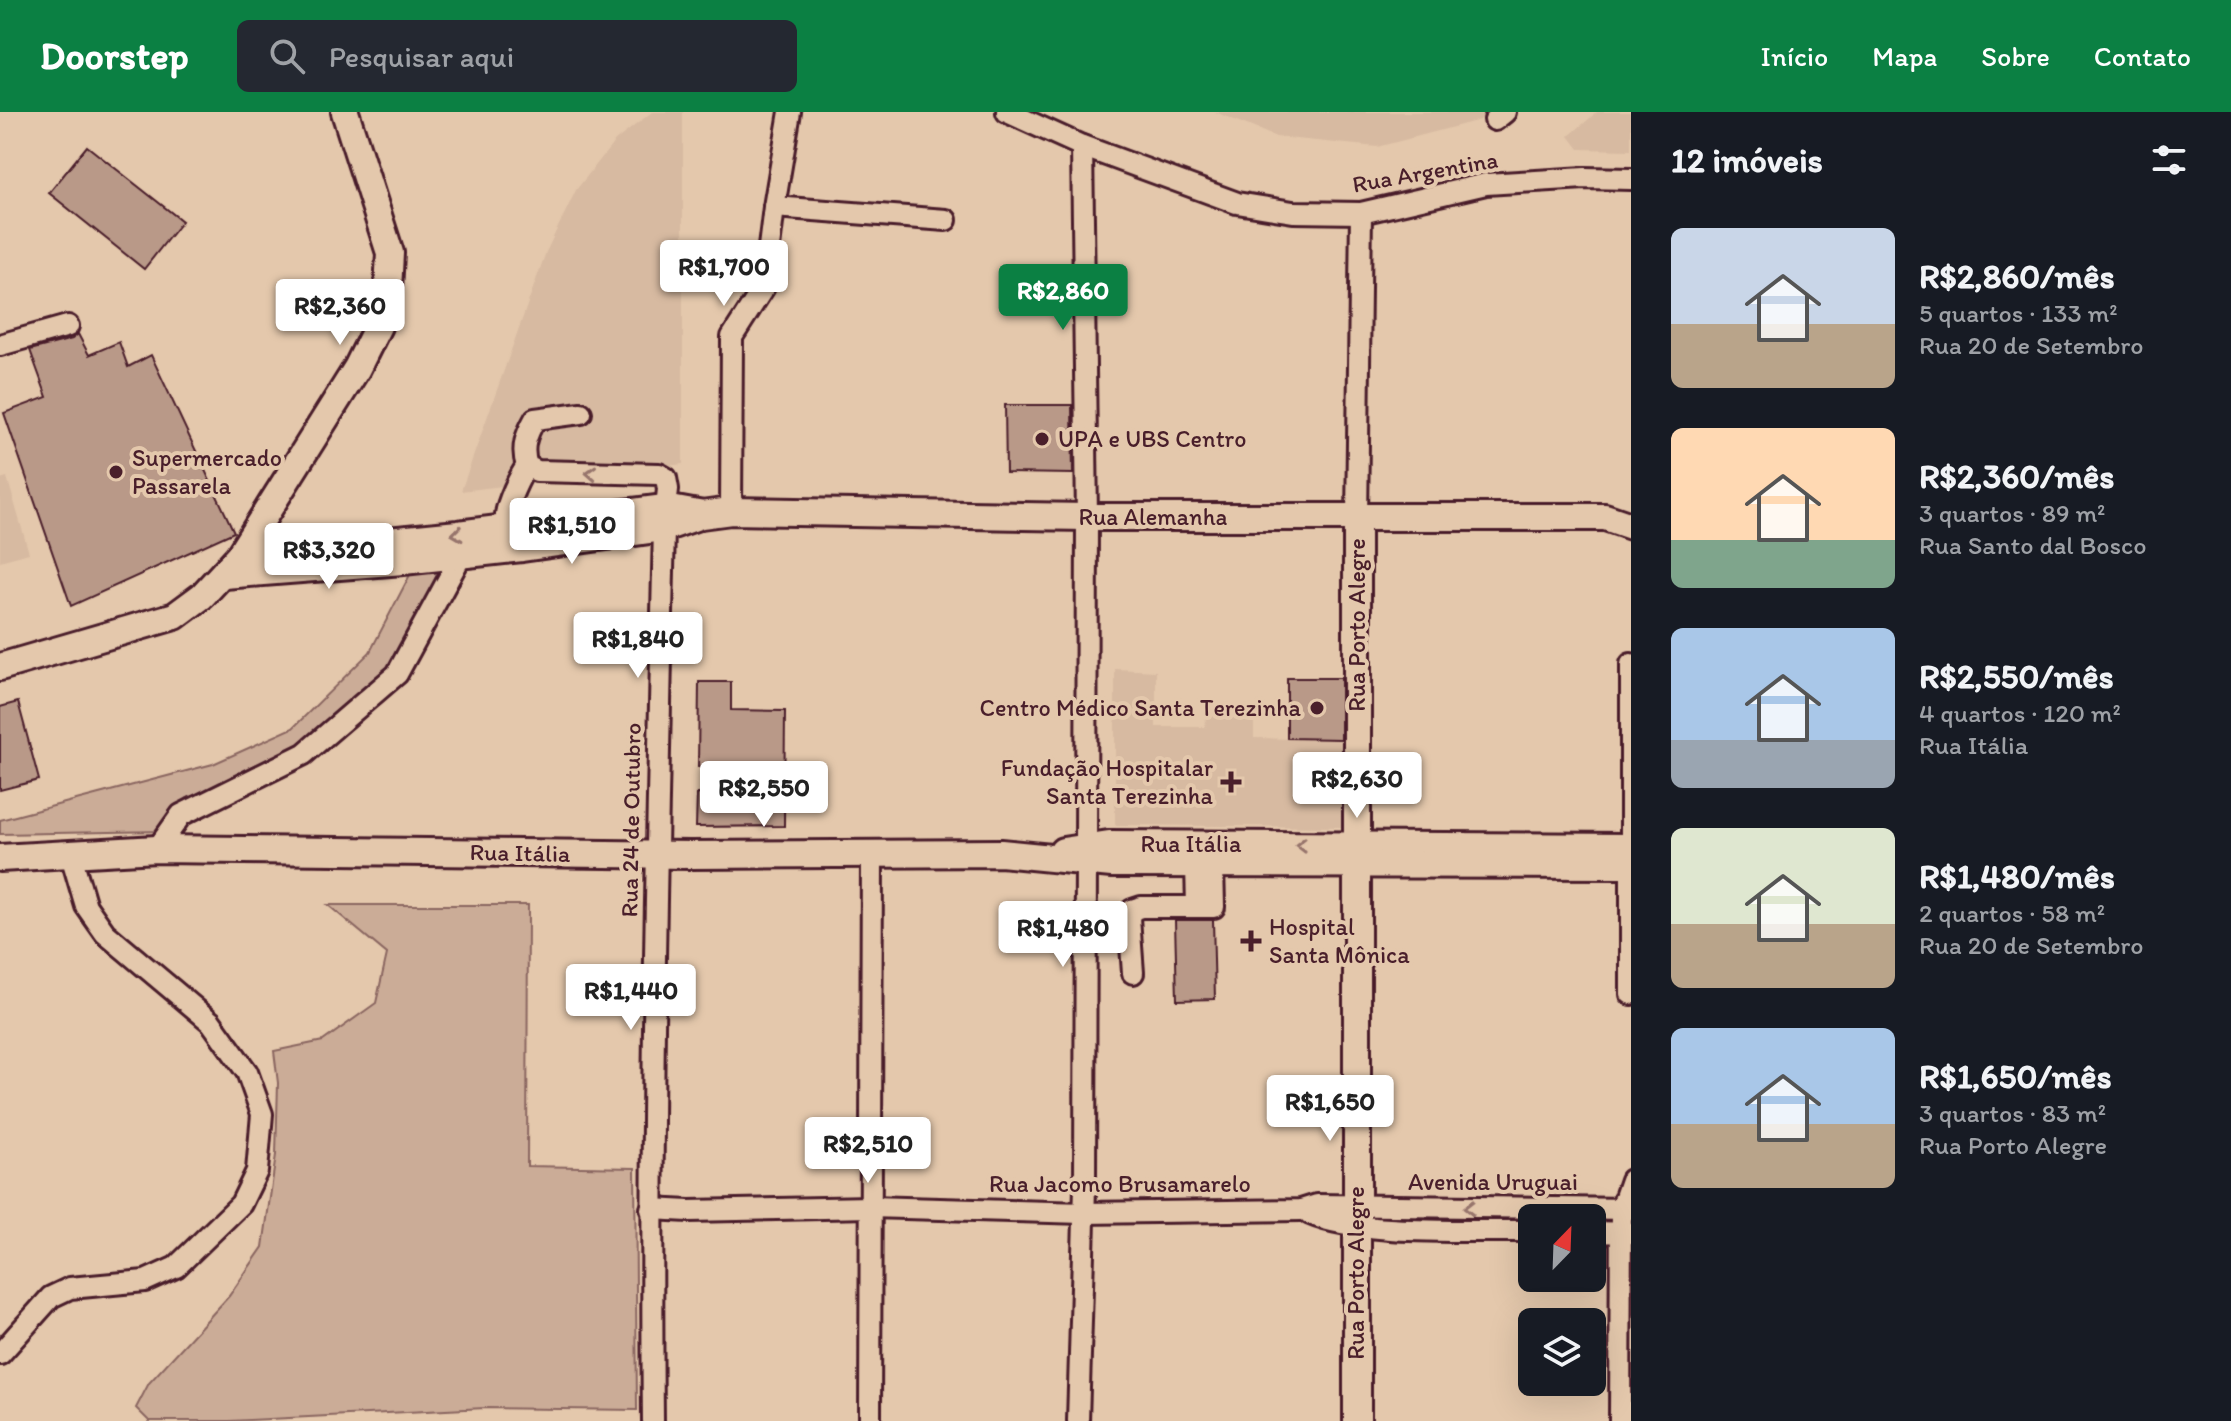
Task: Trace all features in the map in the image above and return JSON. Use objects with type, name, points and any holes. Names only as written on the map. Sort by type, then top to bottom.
[{"type":"main road","points":[[0,667],[175,616],[202,596],[231,566],[357,368],[378,326],[388,290],[390,253],[345,112]]},
{"type":"main road","name":"Rua Alemanha","points":[[1605,517],[1631,505]]},
{"type":"main road","name":"Rua Alemanha","points":[[231,566],[515,538],[731,511],[1087,517],[1605,517],[1631,526]]},
{"type":"main road","name":"Rua Porto Alegre","points":[[1357,518],[1357,1421]]},
{"type":"main road","name":"Rua Alemanha","points":[[231,566],[462,554],[515,538]]},
{"type":"main road","name":"Rua Itália","points":[[0,858],[157,849],[656,855],[1631,856]]},
{"type":"main road","name":"Rua Itália","points":[[1086,854],[1204,864],[1356,855]]},
{"type":"street","points":[[731,511],[732,337],[764,287],[790,112]]},
{"type":"street","name":"Rua Argentina","points":[[1007,112],[1082,146],[1237,203],[1293,212],[1361,213],[1486,184],[1585,178],[1631,179]]},
{"type":"street","points":[[1078,1421],[1084,1213],[1086,854],[1087,517],[1082,146]]},
{"type":"street","points":[[774,207],[946,220]]},
{"type":"street","name":"Rua Porto Alegre","points":[[1357,518],[1361,213]]},
{"type":"street","points":[[0,345],[68,326]]},
{"type":"street","points":[[515,538],[506,514],[527,466],[523,453],[528,431],[535,419],[581,413]]},
{"type":"street","name":"Rua 24 de Outubro","points":[[527,466],[537,471],[659,474],[666,478],[668,489],[664,518],[656,855],[651,1209],[653,1421]]},
{"type":"street","points":[[157,849],[181,815],[304,754],[397,674],[462,554]]},
{"type":"street","points":[[1631,664],[1631,994]]},
{"type":"street","points":[[870,1421],[872,853]]},
{"type":"street","points":[[0,1354],[51,1297],[70,1288],[145,1281],[176,1267],[241,1204],[257,1171],[262,1114],[247,1072],[211,1022],[105,933],[86,906],[71,855]]},
{"type":"street","points":[[1133,973],[1129,918],[1132,910],[1141,907],[1206,907],[1204,864]]},
{"type":"street","points":[[1620,1421],[1626,1209],[1631,1180]]},
{"type":"street","name":"Rua Jacomo Brusamarelo","points":[[651,1209],[870,1207],[1084,1213],[1301,1210],[1317,1205],[1356,1215]]},
{"type":"street","name":"Avenida Uruguai","points":[[1356,1215],[1518,1208]]},
{"type":"street","name":"Avenida Uruguai","points":[[1606,1209],[1626,1209]]},
{"type":"street","name":"Avenida Uruguai","points":[[1356,1215],[1390,1228],[1518,1231]]},
{"type":"street","points":[[1606,1232],[1626,1233]]},
{"type":"shaded area","points":[[652,112],[683,112],[683,464],[461,491],[546,252],[576,190],[615,141]]},
{"type":"shaded area","points":[[1215,112],[1489,112],[1480,120],[1377,147],[1276,137]]},
{"type":"shaded area","points":[[1597,112],[1631,112],[1631,150],[1579,149],[1569,136]]},
{"type":"shaded area","points":[[7,477],[29,553],[0,561],[0,479]]},
{"type":"shaded area","points":[[414,567],[439,568],[441,573],[397,662],[292,753],[187,798],[176,807],[164,831],[0,834],[0,820],[213,764],[293,728],[370,652]]},
{"type":"shaded area","name":"Fundação Hospitalar Santa Terezinha","points":[[1115,669],[1156,671],[1156,727],[1205,727],[1207,705],[1254,706],[1254,738],[1347,740],[1347,827],[1115,825]]},
{"type":"shaded area","points":[[328,905],[528,905],[527,1166],[635,1168],[637,1410],[485,1408],[229,1421],[149,1421],[136,1408],[149,1383],[229,1296],[263,1247],[276,1155],[278,1083],[274,1051],[323,1041],[376,1003],[387,954]]},
{"type":"building","points":[[87,146],[182,221],[144,269],[49,193]]},
{"type":"building","name":"Supermercado Passarela","points":[[78,334],[89,355],[119,342],[128,367],[151,355],[234,532],[71,606],[4,413],[47,397],[30,350],[72,339]]},
{"type":"building","name":"UPA e UBS Centro","points":[[1005,405],[1072,405],[1073,474],[1006,473]]},
{"type":"building","name":"Centro Médico Santa Terezinha","points":[[1287,678],[1341,678],[1341,739],[1287,738]]},
{"type":"building","points":[[699,682],[731,682],[731,710],[785,711],[784,826],[696,827],[697,794],[753,795],[753,768],[698,767]]},
{"type":"building","points":[[18,702],[39,780],[0,790],[0,707]]},
{"type":"building","points":[[1175,920],[1213,920],[1215,999],[1177,1000]]},
{"type":"place","name":"UPA e UBS Centro","points":[[1042,439]]},
{"type":"place","name":"Supermercado Passarela","points":[[116,472]]},
{"type":"place","name":"Centro Médico Santa Terezinha","points":[[1317,708]]},
{"type":"place","name":"Fundação Hospitalar Santa Terezinha","points":[[1231,782]]},
{"type":"place","name":"Hospital Santa Mônica","points":[[1251,941]]}]
